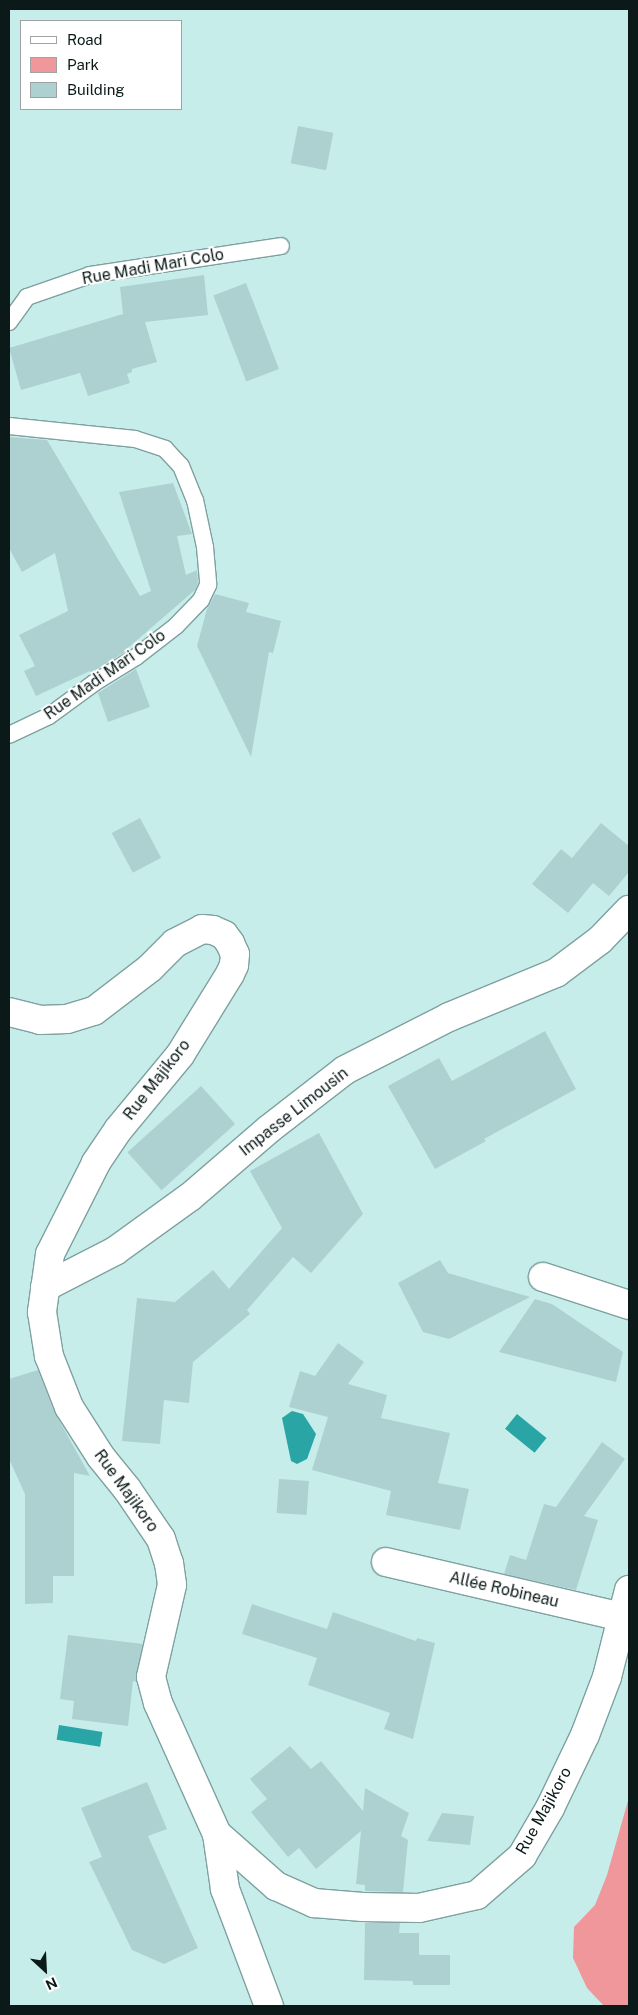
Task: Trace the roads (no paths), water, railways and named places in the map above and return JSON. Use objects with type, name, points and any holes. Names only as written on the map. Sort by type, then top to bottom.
[{"type":"street","name":"Impasse Limousin","points":[[45,1287],[123,1246],[190,1197],[269,1129],[346,1070],[449,1017],[556,973],[600,940],[629,910]]},
{"type":"street","name":"Rue Majikoro","points":[[9,1012],[40,1020],[67,1019],[94,1011],[150,968],[175,943],[202,930],[213,930],[224,935],[235,954],[234,965],[230,974],[180,1054],[118,1130],[96,1164],[50,1254],[42,1312],[49,1356],[68,1407],[101,1457],[127,1489],[156,1531],[169,1563],[172,1585],[152,1678],[158,1702],[217,1834],[276,1886],[314,1903],[363,1907],[419,1908],[477,1895],[522,1856],[550,1808],[585,1735],[607,1677],[629,1590]]},
{"type":"street","points":[[543,1277],[629,1306]]},
{"type":"street","name":"Allée Robineau","points":[[386,1562],[622,1617]]},
{"type":"street","points":[[217,1834],[225,1889],[269,2006]]},
{"type":"lane","name":"Rue Madi Mari Colo","points":[[9,322],[27,297],[90,275],[281,246]]},
{"type":"lane","name":"Rue Madi Mari Colo","points":[[9,426],[128,438],[165,449],[181,466],[195,500],[205,547],[208,585],[202,600],[176,626],[136,657],[94,683],[49,716],[9,735]]},
{"type":"water","points":[[292,1411],[303,1414],[316,1434],[307,1459],[297,1464],[291,1461],[282,1418]]},
{"type":"water","points":[[517,1414],[547,1438],[535,1453],[505,1429]]},
{"type":"water","points":[[59,1725],[102,1732],[100,1747],[57,1740]]}]
